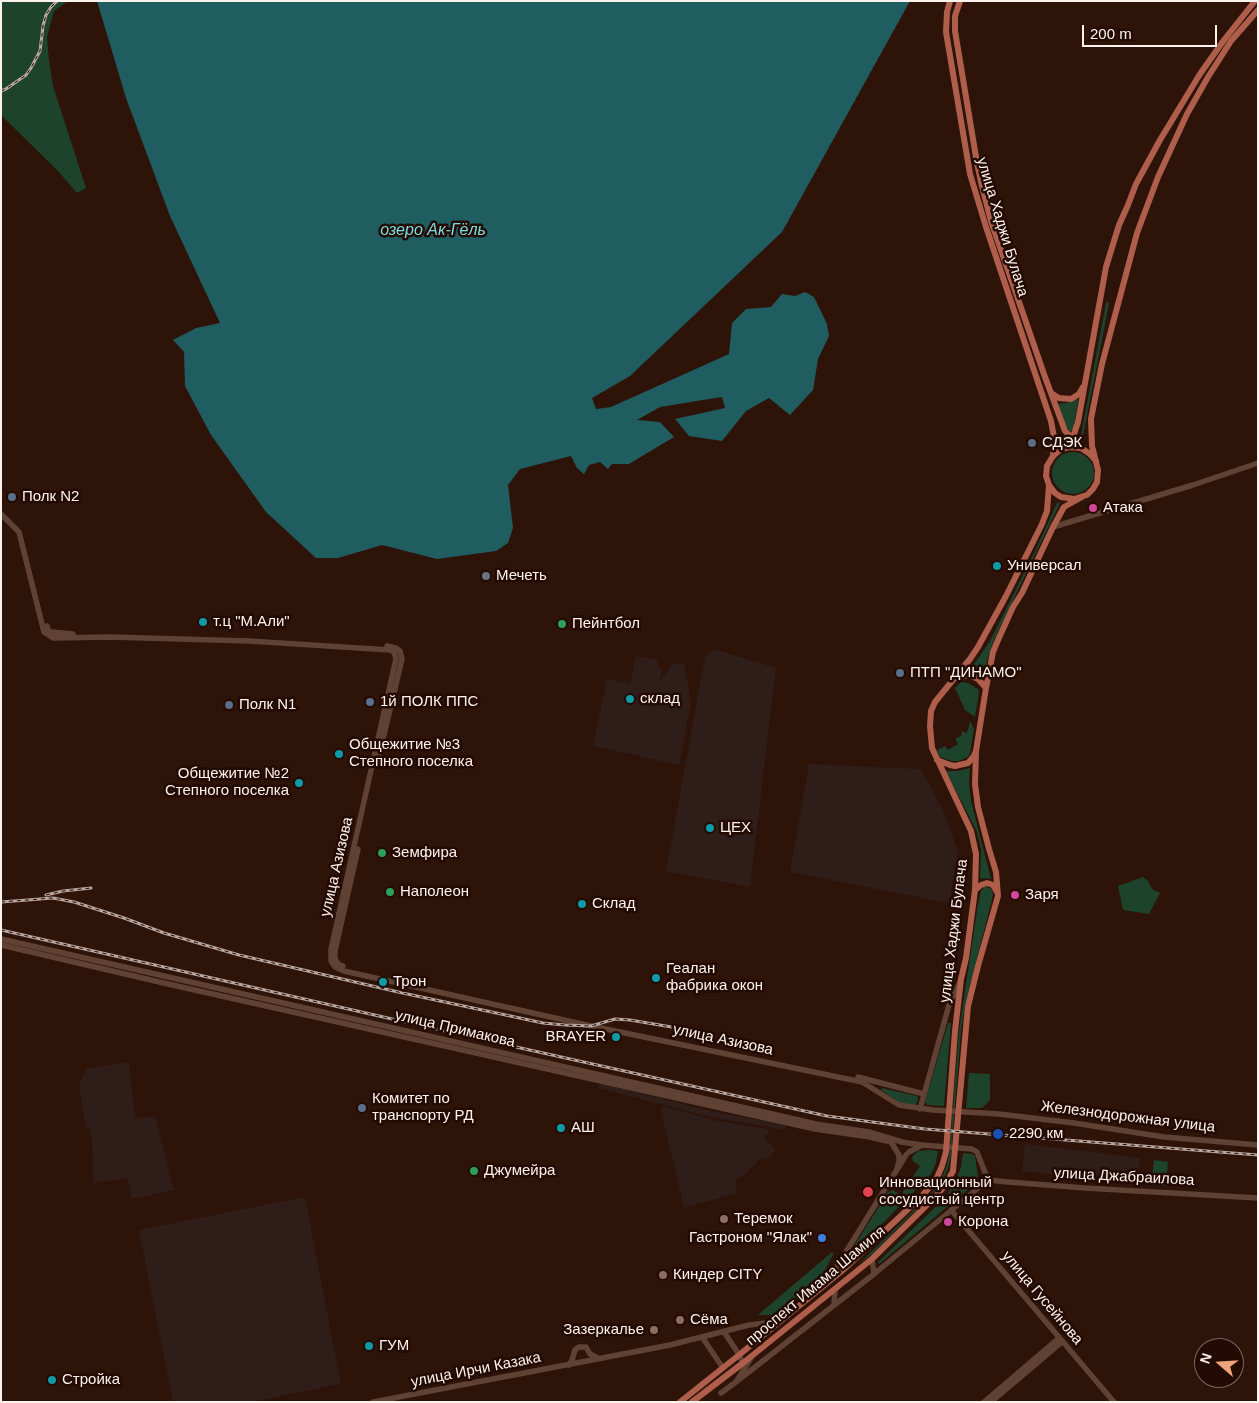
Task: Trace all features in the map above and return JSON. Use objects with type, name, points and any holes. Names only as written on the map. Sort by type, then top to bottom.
[{"type":"main road","name":"улица Хаджи Булача","points":[[950,1],[947,12],[946,32],[970,174],[1053,428],[1055,444],[1053,456]]},
{"type":"main road","name":"улица Хаджи Булача","points":[[960,1],[955,16],[955,31],[976,163],[991,221],[1045,377],[1065,431],[1072,440]]},
{"type":"main road","points":[[1067,447],[1072,440],[1078,422],[1106,267],[1119,225],[1136,184],[1200,74],[1255,1]]},
{"type":"main road","points":[[1087,451],[1078,447],[1067,447],[1058,451],[1048,462],[1046,476],[1049,485],[1055,493],[1063,498],[1074,499],[1082,497],[1091,492],[1097,482],[1098,470],[1090,432],[1092,412],[1102,364],[1138,233],[1158,177],[1187,114],[1231,41],[1258,10]]},
{"type":"main road","points":[[996,258],[1004,255]]},
{"type":"main road","points":[[1037,380],[1045,377]]},
{"type":"main road","points":[[1051,393],[1056,397],[1071,399],[1079,394],[1085,384]]},
{"type":"main road","points":[[1072,440],[1087,451],[1096,461]]},
{"type":"main road","points":[[1053,527],[1193,485],[1258,463]]},
{"type":"main road","name":"улица Хаджи Булача","points":[[946,1152],[958,1006],[975,890],[976,854],[971,831],[936,759],[931,741],[931,711],[935,702],[970,659],[982,640],[1027,556],[1047,511],[1049,485]]},
{"type":"main road","name":"улица Хаджи Булача","points":[[955,1152],[968,1006],[998,896],[996,872],[978,807],[975,784],[976,751],[986,688],[993,652],[1053,527],[1064,507],[1082,497]]},
{"type":"main road","name":"улица Азизова","points":[[1,510],[21,531],[48,630],[51,632],[58,634],[321,642],[388,646],[400,651],[402,659],[335,951],[335,959],[338,964],[346,968],[511,1005],[924,1094]]},
{"type":"main road","name":"улица Азизова","points":[[1,514],[19,532],[44,632],[53,638],[110,637],[249,641],[390,650],[394,652],[396,659],[394,672],[331,949],[331,961],[335,967],[344,971],[592,1026],[862,1080],[899,1105],[920,1109],[974,1113]]},
{"type":"main road","points":[[954,679],[969,675],[978,678],[986,688]]},
{"type":"main road","points":[[936,759],[950,765],[963,764],[971,760],[976,751]]},
{"type":"main road","points":[[975,890],[983,883],[987,883],[993,885],[998,896]]},
{"type":"main road","name":"улица Примакова","points":[[1,939],[816,1124],[869,1132],[905,1142]]},
{"type":"main road","name":"улица Примакова","points":[[1,944],[168,984],[816,1129],[870,1137],[891,1142],[895,1148]]},
{"type":"main road","points":[[920,1109],[949,1005],[961,979]]},
{"type":"main road","points":[[949,1005],[958,1006]]},
{"type":"main road","name":"Железнодорожная улица","points":[[974,1113],[1074,1122],[1164,1138],[1258,1145]]},
{"type":"main road","points":[[905,1142],[909,1146],[907,1154],[899,1155],[895,1148],[897,1144],[905,1142],[972,1149],[977,1152],[988,1180]]},
{"type":"main road","name":"проспект Имама Шамиля","points":[[826,1285],[907,1154],[922,1145]]},
{"type":"main road","name":"проспект Имама Шамиля","points":[[680,1402],[826,1285],[921,1197],[936,1180],[946,1152]]},
{"type":"main road","name":"проспект Имама Шамиля","points":[[692,1402],[872,1260],[928,1205],[946,1184],[952,1170],[955,1152]]},
{"type":"main road","name":"проспект Имама Шамиля","points":[[897,1169],[899,1155]]},
{"type":"main road","name":"проспект Имама Шамиля","points":[[721,1394],[874,1274],[988,1180]]},
{"type":"main road","name":"улица Джабраилова","points":[[988,1180],[1258,1198]]},
{"type":"main road","name":"улица Гусейнова","points":[[950,1210],[1114,1402]]},
{"type":"main road","points":[[872,1260],[874,1274]]},
{"type":"main road","points":[[838,1263],[840,1270],[843,1270]]},
{"type":"main road","points":[[834,1306],[835,1289]]},
{"type":"main road","points":[[569,1365],[577,1348],[582,1346],[600,1358],[702,1338],[749,1325],[780,1321]]},
{"type":"main road","points":[[724,1332],[743,1363]]},
{"type":"main road","points":[[771,1340],[792,1337]]},
{"type":"main road","points":[[702,1338],[723,1368]]},
{"type":"main road","points":[[984,1402],[1061,1340]]},
{"type":"main road","points":[[991,1402],[1061,1340]]},
{"type":"main road","points":[[574,1353],[576,1359],[583,1362],[589,1357],[589,1351]]},
{"type":"main road","points":[[736,1382],[754,1354]]},
{"type":"main road","name":"улица Ирчи Казака","points":[[373,1402],[600,1358]]},
{"type":"shaded area","points":[[714,649],[776,668],[750,887],[666,871],[705,657]]},
{"type":"shaded area","points":[[636,656],[658,660],[657,668],[662,669],[660,682],[671,665],[684,663],[691,702],[679,765],[593,746],[607,679],[630,684]]},
{"type":"shaded area","points":[[809,764],[921,769],[944,812],[958,851],[949,903],[790,872]]},
{"type":"shaded area","points":[[129,1062],[135,1118],[155,1116],[174,1190],[132,1199],[127,1178],[94,1183],[91,1129],[86,1130],[79,1086],[86,1069]]},
{"type":"shaded area","points":[[600,1083],[711,1111],[786,1125],[785,1130],[710,1117],[598,1088]]},
{"type":"shaded area","points":[[663,1106],[713,1120],[768,1129],[769,1133],[764,1138],[776,1150],[765,1161],[762,1157],[735,1181],[737,1193],[684,1208],[661,1111]]},
{"type":"shaded area","points":[[1025,1144],[1140,1158],[1138,1184],[1022,1171]]},
{"type":"shaded area","points":[[305,1197],[341,1384],[252,1402],[173,1402],[139,1230]]},
{"type":"green space","points":[[1,1],[68,1],[54,11],[47,37],[53,86],[86,188],[77,193],[58,171],[1,115]]},
{"type":"green space","points":[[1108,301],[1109,304],[1082,441],[1080,440],[1106,303]]},
{"type":"green space","points":[[1078,400],[1074,426],[1070,433],[1058,404]]},
{"type":"green space","points":[[1077,452],[1085,455],[1091,461],[1094,473],[1091,485],[1085,491],[1069,494],[1061,491],[1055,485],[1052,469],[1055,461],[1061,455]]},
{"type":"green space","points":[[1059,502],[993,642],[982,677],[968,671],[990,641]]},
{"type":"green space","points":[[961,682],[968,683],[978,689],[975,717],[965,710],[955,688]]},
{"type":"green space","points":[[970,721],[974,729],[968,757],[959,761],[951,761],[940,757],[937,750],[945,746],[948,750],[958,744],[955,739],[961,736],[962,731],[967,733]]},
{"type":"green space","points":[[970,768],[971,801],[991,879],[980,879],[981,849],[977,832],[946,771]]},
{"type":"green space","points":[[1143,877],[1148,881],[1152,889],[1160,893],[1149,914],[1123,910],[1118,886]]},
{"type":"green space","points":[[984,887],[991,889],[993,892],[992,900],[965,1004],[961,1031],[951,1156],[948,1169],[936,1190],[871,1255],[859,1264],[934,1190],[946,1168],[949,1156],[959,1031],[978,904]]},
{"type":"green space","points":[[948,1023],[951,1023],[944,1106],[927,1105],[925,1102]]},
{"type":"green space","points":[[969,1073],[990,1074],[990,1100],[982,1108],[966,1108]]},
{"type":"green space","points":[[882,1088],[917,1096],[917,1103],[914,1105],[899,1102],[881,1090]]},
{"type":"green space","points":[[918,1151],[938,1151],[936,1163],[931,1174],[847,1260],[888,1192],[893,1190],[901,1195],[920,1166],[913,1161],[912,1157]]},
{"type":"green space","points":[[963,1153],[975,1156],[977,1182],[879,1264],[878,1262],[946,1197],[956,1180],[961,1167]]},
{"type":"green space","points":[[1154,1160],[1168,1162],[1166,1186],[1151,1185]]},
{"type":"green space","points":[[832,1252],[833,1255],[819,1281],[776,1315],[758,1315]]},
{"type":"water","name":"озеро Ак-Гёль","points":[[97,1],[910,1],[782,232],[630,376],[592,398],[596,409],[611,407],[729,354],[732,323],[746,309],[771,307],[782,294],[795,296],[805,292],[814,297],[827,324],[829,336],[818,359],[813,390],[790,415],[769,398],[746,411],[722,441],[689,436],[675,419],[725,408],[722,397],[660,407],[637,420],[660,422],[674,437],[629,464],[612,464],[608,469],[600,462],[589,465],[584,474],[577,468],[571,456],[520,469],[508,485],[513,528],[508,543],[496,551],[437,559],[382,545],[338,558],[316,558],[266,512],[211,435],[185,386],[184,352],[173,340],[196,328],[220,323],[170,216],[126,98]]},
{"type":"railway","points":[[1,91],[26,75],[31,68],[40,51],[46,15],[57,1]]},
{"type":"railway","points":[[46,895],[91,888]]},
{"type":"railway","points":[[1,902],[53,898],[74,902],[164,933],[239,955],[543,1023],[591,1026],[615,1019],[707,1033]]},
{"type":"railway","points":[[1,930],[827,1116],[925,1129],[1258,1155]]},
{"type":"place","name":"СДЭК","points":[[1032,443]]},
{"type":"place","name":"Полк N2","points":[[12,497]]},
{"type":"place","name":"Атака","points":[[1093,508]]},
{"type":"place","name":"Универсал","points":[[997,566]]},
{"type":"place","name":"Мечеть","points":[[486,576]]},
{"type":"place","name":"т.ц \"М.Али\"","points":[[203,622]]},
{"type":"place","name":"Пейнтбол","points":[[562,624]]},
{"type":"place","name":"ПТП \"ДИНАМО\"","points":[[900,673]]},
{"type":"place","name":"склад","points":[[630,699]]},
{"type":"place","name":"1й ПОЛК ППС","points":[[370,702]]},
{"type":"place","name":"Полк N1","points":[[229,705]]},
{"type":"place","name":"Общежитие №3 Степного поселка","points":[[339,754]]},
{"type":"place","name":"Общежитие №2 Степного поселка","points":[[299,783]]},
{"type":"place","name":"ЦЕХ","points":[[710,828]]},
{"type":"place","name":"Земфира","points":[[382,853]]},
{"type":"place","name":"Наполеон","points":[[390,892]]},
{"type":"place","name":"Заря","points":[[1015,895]]},
{"type":"place","name":"Склад","points":[[582,904]]},
{"type":"place","name":"Геалан фабрика окон","points":[[656,978]]},
{"type":"place","name":"Трон","points":[[383,982]]},
{"type":"place","name":"BRAYER","points":[[616,1037]]},
{"type":"place","name":"Комитет по транспорту РД","points":[[362,1108]]},
{"type":"place","name":"АШ","points":[[561,1128]]},
{"type":"place","name":"2290 км","points":[[998,1134]]},
{"type":"place","name":"Джумейра","points":[[474,1171]]},
{"type":"place","name":"Инновационный сосудистый центр","points":[[868,1192]]},
{"type":"place","name":"Теремок","points":[[724,1219]]},
{"type":"place","name":"Корона","points":[[948,1222]]},
{"type":"place","name":"Гастроном \"Ялак\"","points":[[822,1238]]},
{"type":"place","name":"Киндер CITY","points":[[663,1275]]},
{"type":"place","name":"Сёма","points":[[680,1320]]},
{"type":"place","name":"Зазеркалье","points":[[654,1330]]},
{"type":"place","name":"ГУМ","points":[[369,1346]]},
{"type":"place","name":"Стройка","points":[[52,1380]]}]
